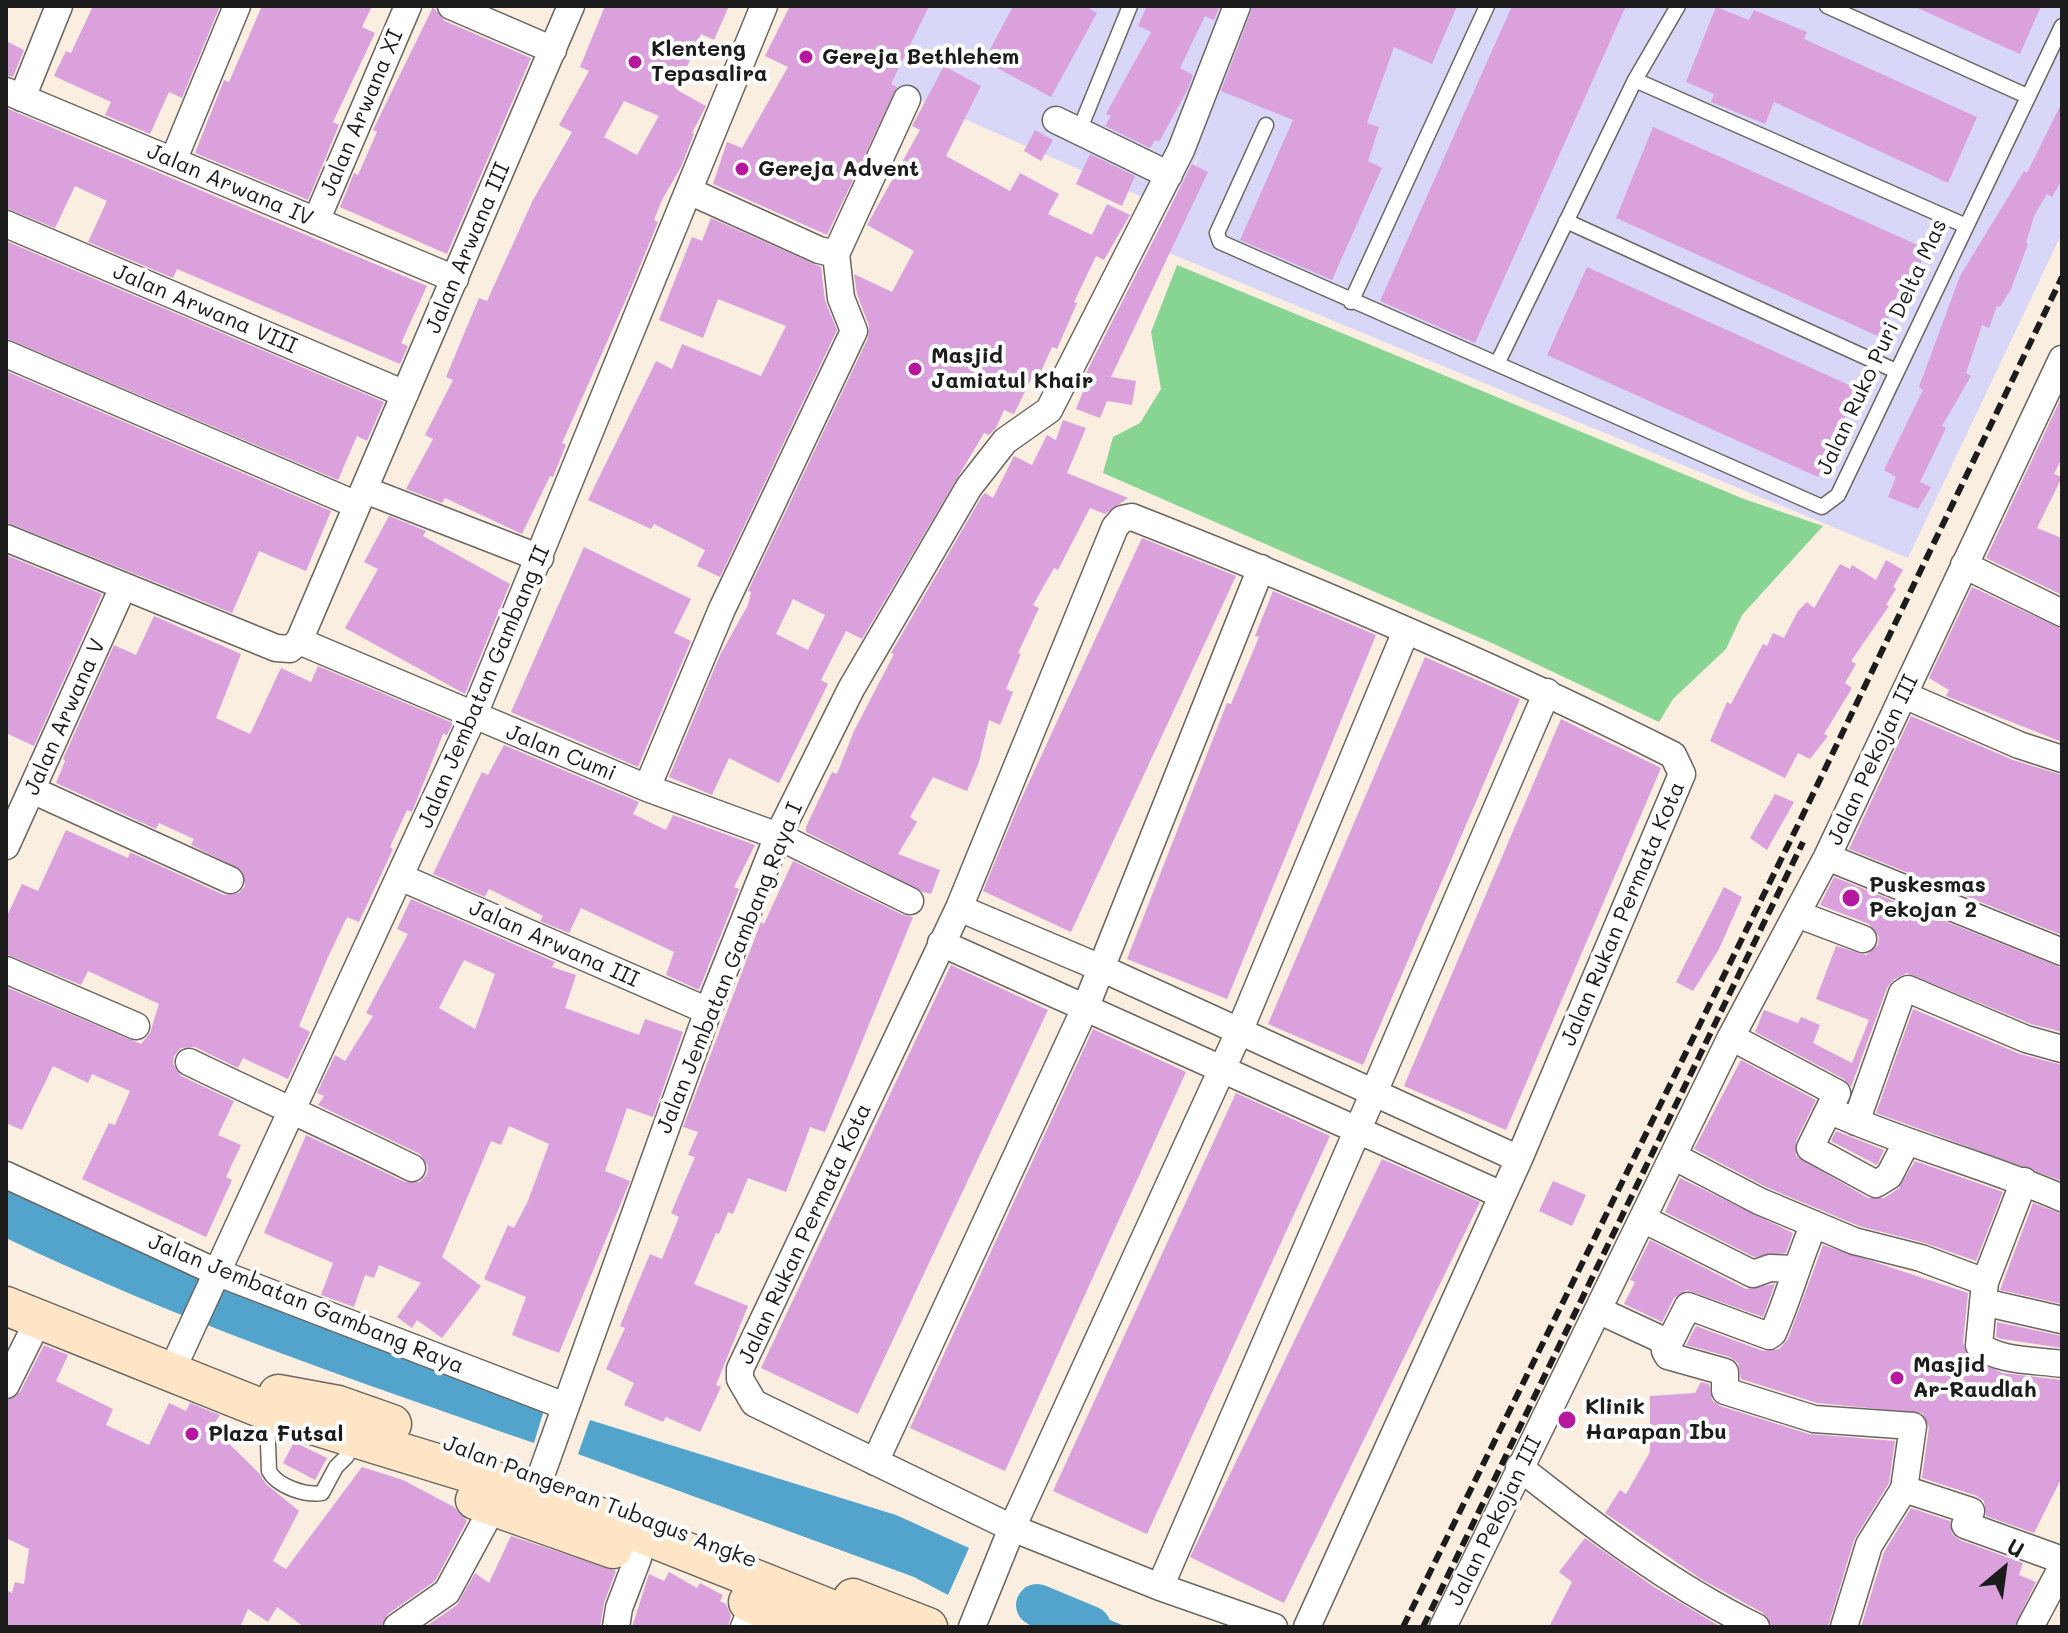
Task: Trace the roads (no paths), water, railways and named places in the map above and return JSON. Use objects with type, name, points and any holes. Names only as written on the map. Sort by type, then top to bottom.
[{"type":"street","points":[[14,94],[59,6]]},
{"type":"street","points":[[173,161],[237,6]]},
{"type":"street","name":"Jalan Arwana XI","points":[[316,221],[408,6]]},
{"type":"street","points":[[451,6],[553,50]]},
{"type":"street","name":"Jalan Arwana III","points":[[299,641],[571,6]]},
{"type":"street","name":"Jalan Jembatan Gambang II","points":[[184,1343],[473,717],[764,6]]},
{"type":"street","name":"Jalan Jembatan Gambang Raya I","points":[[544,1468],[708,1011],[778,836],[851,689],[969,487],[1005,441],[1049,410],[1169,175],[1237,6]]},
{"type":"street","name":"Jalan Arwana IV","points":[[14,94],[455,279]]},
{"type":"street","points":[[647,788],[722,609],[854,331],[841,298],[836,254],[907,99]]},
{"type":"street","points":[[1067,125],[1169,175]]},
{"type":"street","points":[[689,191],[819,250],[836,254]]},
{"type":"street","name":"Jalan Arwana VIII","points":[[6,224],[405,394]]},
{"type":"street","points":[[6,354],[361,498],[540,558]]},
{"type":"street","name":"Jalan Pekojan III","points":[[1451,1625],[1519,1467],[1600,1311],[1731,1037],[1827,857],[2062,359]]},
{"type":"street","name":"Jalan Rukan Permata Kota","points":[[1274,1627],[1160,1587],[1012,1528],[754,1403],[740,1379],[740,1369],[959,908],[1115,527],[1122,519],[1132,517],[1261,568],[1547,692],[1673,755],[1682,774],[1519,1159],[1307,1627]]},
{"type":"street","name":"Jalan Cumi","points":[[6,538],[276,648],[290,649],[299,641],[647,788],[778,836],[910,901]]},
{"type":"street","points":[[1964,565],[2062,613]]},
{"type":"street","points":[[875,1462],[1086,1006],[1261,568]]},
{"type":"street","name":"Jalan Arwana V","points":[[6,846],[123,587]]},
{"type":"street","points":[[972,1627],[1012,1528],[1239,1032],[1406,631]]},
{"type":"street","points":[[1160,1587],[1547,692]]},
{"type":"street","points":[[1904,695],[2019,745],[2062,759]]},
{"type":"street","points":[[32,790],[230,880]]},
{"type":"street","points":[[1827,857],[2062,952]]},
{"type":"street","name":"Jalan Arwana III","points":[[400,877],[708,1011]]},
{"type":"street","points":[[959,908],[1101,968],[1519,1159]]},
{"type":"street","points":[[1797,914],[1863,939]]},
{"type":"street","points":[[941,943],[1223,1067],[1502,1195]]},
{"type":"street","points":[[6,970],[136,1026]]},
{"type":"street","points":[[1856,1122],[1902,993],[1908,989],[2026,1039],[2062,1049]]},
{"type":"street","points":[[1731,1037],[1833,1102],[1856,1122],[1906,1143],[2024,1181],[2062,1198]]},
{"type":"street","points":[[189,1062],[291,1112],[316,1119],[412,1168]]},
{"type":"street","points":[[1833,1102],[1810,1148],[1876,1184],[1889,1176],[1906,1143]]},
{"type":"street","points":[[1673,1156],[1759,1201],[1854,1241],[1921,1258],[1984,1292],[2062,1320]]},
{"type":"street","name":"Jalan Jembatan Gambang Raya","points":[[6,1175],[215,1275],[565,1408]]},
{"type":"street","points":[[2024,1181],[1984,1292],[1979,1345],[1987,1352],[2062,1364]]},
{"type":"street","points":[[1643,1219],[1753,1274],[1770,1268],[1795,1269]]},
{"type":"street","points":[[1814,1224],[1795,1269],[1793,1289],[1769,1336],[1688,1306],[1665,1351],[1668,1356],[1725,1372],[1725,1391],[1814,1419],[1913,1426],[1904,1489],[1869,1545],[1844,1627]]},
{"type":"street","name":"Jalan Pangeran Tubagus Angke","points":[[6,1282],[184,1343],[277,1407],[288,1432],[347,1456],[638,1558],[749,1616],[804,1627]]},
{"type":"street","points":[[1600,1311],[1669,1343]]},
{"type":"street","points":[[6,1385],[22,1312]]},
{"type":"street","name":"Jalan Pangeran Tubagus Angke","points":[[22,1312],[277,1407],[554,1499],[876,1627]]},
{"type":"street","name":"Jalan Pangeran Tubagus Angke","points":[[277,1407],[338,1405],[544,1468],[928,1627]]},
{"type":"street","points":[[1519,1467],[1620,1546],[1702,1600],[1756,1627]]},
{"type":"street","points":[[1904,1489],[1971,1511],[1965,1525],[2062,1560]]},
{"type":"street","points":[[397,1627],[447,1592],[493,1507]]},
{"type":"street","points":[[616,1627],[619,1608],[638,1558]]},
{"type":"street","points":[[2030,1627],[2062,1567]]},
{"type":"lane","points":[[1067,125],[1130,6]]},
{"type":"lane","points":[[1351,302],[1487,6]]},
{"type":"lane","points":[[1497,364],[1635,80],[1678,6]]},
{"type":"lane","points":[[1827,6],[2027,96]]},
{"type":"lane","name":"Jalan Ruko Puri Delta Mas","points":[[1266,125],[1218,238],[1225,245],[1822,507],[1838,495],[1964,225],[2062,26]]},
{"type":"lane","points":[[1635,80],[1964,225]]},
{"type":"lane","points":[[1566,221],[1896,371]]},
{"type":"lane","points":[[277,1407],[269,1471],[273,1478],[301,1492],[322,1493],[336,1467],[347,1456]]},
{"type":"water","points":[[6,1186],[546,1403],[534,1443],[201,1323],[6,1238]]},
{"type":"water","points":[[590,1420],[896,1515],[969,1548],[948,1595],[914,1577],[578,1454]]},
{"type":"water","points":[[1047,1594],[1127,1627],[1036,1625]]},
{"type":"waterway","points":[[1037,1605],[1090,1627]]},
{"type":"railway","points":[[1403,1627],[1799,823],[2062,277]]},
{"type":"railway","points":[[1423,1627],[1803,842]]},
{"type":"place","name":"Gereja Bethlehem","points":[[806,57]]},
{"type":"place","name":"Klenteng Tepasalira","points":[[635,62]]},
{"type":"place","name":"Gereja Advent","points":[[742,169]]},
{"type":"place","name":"Masjid Jamiatul Khair","points":[[915,369]]},
{"type":"place","name":"Puskesmas Pekojan 2","points":[[1851,898]]},
{"type":"place","name":"Masjid Ar-Raudlah","points":[[1897,1378]]},
{"type":"place","name":"Klinik Harapan Ibu","points":[[1567,1420]]},
{"type":"place","name":"Plaza Futsal","points":[[192,1434]]}]
